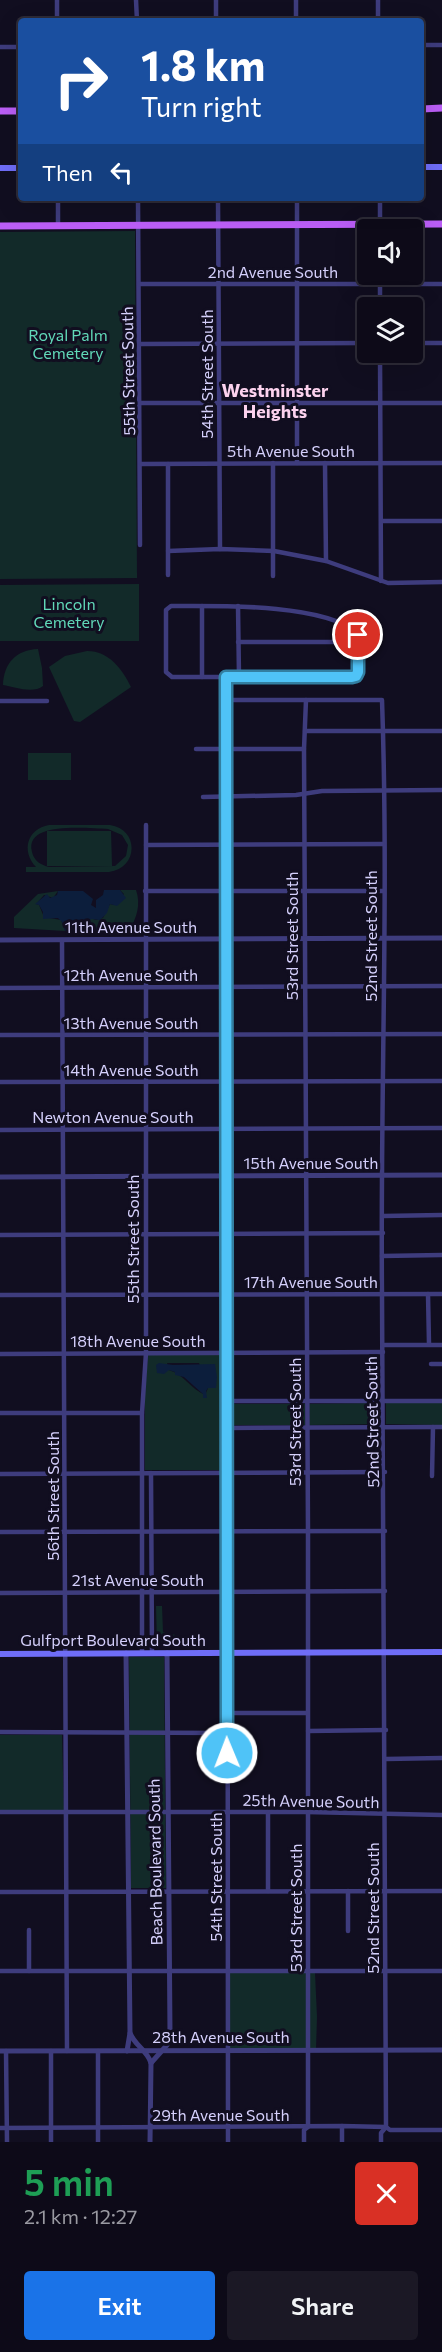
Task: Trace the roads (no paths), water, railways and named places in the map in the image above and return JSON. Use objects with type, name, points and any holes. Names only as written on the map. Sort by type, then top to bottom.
[{"type":"main road","points":[[424,109],[442,108]]},
{"type":"main road","points":[[0,111],[18,111]]},
{"type":"main road","points":[[424,167],[442,167]]},
{"type":"main road","points":[[0,168],[18,168]]},
{"type":"main road","points":[[0,226],[297,224],[357,226]]},
{"type":"main road","points":[[423,225],[442,224]]},
{"type":"main road","name":"Gulfport Boulevard South","points":[[0,1654],[442,1652]]},
{"type":"street","points":[[57,0],[57,18]]},
{"type":"street","points":[[136,0],[137,18]]},
{"type":"street","points":[[216,0],[216,18]]},
{"type":"street","points":[[296,0],[296,18]]},
{"type":"street","points":[[378,0],[378,18]]},
{"type":"street","points":[[424,45],[442,45]]},
{"type":"street","points":[[0,47],[18,47]]},
{"type":"street","points":[[58,201],[58,225]]},
{"type":"street","name":"55th Street South","points":[[138,201],[140,545]]},
{"type":"street","name":"54th Street South","points":[[218,201],[220,549]]},
{"type":"street","points":[[297,201],[297,463]]},
{"type":"street","points":[[380,201],[380,219]]},
{"type":"street","name":"2nd Avenue South","points":[[139,284],[357,284]]},
{"type":"street","name":"2nd Avenue South","points":[[423,284],[442,284]]},
{"type":"street","points":[[140,344],[357,344]]},
{"type":"street","points":[[423,344],[442,344]]},
{"type":"street","points":[[380,363],[381,581]]},
{"type":"street","points":[[140,403],[442,403]]},
{"type":"street","points":[[273,463],[273,576]]},
{"type":"street","points":[[325,463],[326,561]]},
{"type":"street","name":"5th Avenue South","points":[[141,464],[442,463]]},
{"type":"street","points":[[168,464],[168,575]]},
{"type":"street","points":[[382,521],[442,521]]},
{"type":"street","points":[[168,551],[220,549],[274,551],[326,561],[381,581],[442,582]]},
{"type":"street","points":[[202,606],[202,677]]},
{"type":"street","points":[[238,606],[239,677]]},
{"type":"street","points":[[238,606],[302,613],[326,619],[357,632],[358,672],[356,676],[167,676],[166,610],[168,607],[238,606]]},
{"type":"street","points":[[238,642],[358,642]]},
{"type":"street","name":"54th Street South","points":[[226,677],[228,2142]]},
{"type":"street","points":[[226,700],[306,700]]},
{"type":"street","name":"52nd Street South","points":[[306,700],[382,700],[386,2127],[381,2133],[381,2142]]},
{"type":"street","name":"53rd Street South","points":[[304,2142],[304,2130],[308,2127],[308,1532],[306,1472],[308,1352],[304,987],[306,700]]},
{"type":"street","points":[[0,701],[47,701]]},
{"type":"street","points":[[305,731],[442,731]]},
{"type":"street","points":[[196,749],[304,749]]},
{"type":"street","points":[[203,797],[305,794],[322,791],[442,790]]},
{"type":"street","name":"55th Street South","points":[[142,1653],[142,1413],[146,1353],[146,825]]},
{"type":"street","points":[[146,845],[383,844]]},
{"type":"street","points":[[145,891],[384,891]]},
{"type":"street","name":"11th Avenue South","points":[[0,940],[442,938]]},
{"type":"street","name":"56th Street South","points":[[62,940],[67,2051]]},
{"type":"street","name":"12th Avenue South","points":[[0,988],[442,986]]},
{"type":"street","name":"13th Avenue South","points":[[0,1035],[442,1034]]},
{"type":"street","name":"14th Avenue South","points":[[0,1082],[442,1081]]},
{"type":"street","name":"Newton Avenue South","points":[[0,1130],[442,1128]]},
{"type":"street","name":"15th Avenue South","points":[[0,1177],[226,1178],[442,1175]]},
{"type":"street","points":[[383,1216],[442,1215]]},
{"type":"street","points":[[0,1235],[383,1233]]},
{"type":"street","points":[[382,1256],[442,1255]]},
{"type":"street","points":[[428,1294],[429,1344]]},
{"type":"street","name":"17th Avenue South","points":[[0,1295],[442,1294]]},
{"type":"street","points":[[383,1345],[442,1345]]},
{"type":"street","name":"18th Avenue South","points":[[0,1354],[383,1352]]},
{"type":"street","points":[[431,1364],[442,1364]]},
{"type":"street","points":[[227,1401],[442,1401]]},
{"type":"street","points":[[0,1413],[142,1413]]},
{"type":"street","points":[[432,1476],[433,1427]]},
{"type":"street","points":[[227,1428],[442,1427]]},
{"type":"street","points":[[0,1474],[385,1472]]},
{"type":"street","points":[[151,1473],[152,1653]]},
{"type":"street","points":[[0,1532],[385,1531]]},
{"type":"street","name":"21st Avenue South","points":[[0,1593],[385,1591]]},
{"type":"street","name":"Beach Boulevard South","points":[[126,1653],[130,2033],[127,2051]]},
{"type":"street","name":"Beach Boulevard South","points":[[151,2063],[167,2045],[170,2034],[166,1653]]},
{"type":"street","points":[[227,1713],[307,1713]]},
{"type":"street","points":[[308,1731],[386,1730]]},
{"type":"street","points":[[0,1732],[226,1733]]},
{"type":"street","points":[[386,1759],[442,1758]]},
{"type":"street","name":"25th Avenue South","points":[[0,1812],[307,1812],[442,1815]]},
{"type":"street","points":[[268,1813],[268,1891]]},
{"type":"street","points":[[348,1891],[348,1931]]},
{"type":"street","points":[[0,1892],[442,1891]]},
{"type":"street","points":[[29,1930],[29,1971]]},
{"type":"street","points":[[0,1971],[442,1971]]},
{"type":"street","points":[[130,2033],[133,2042],[149,2056],[151,2063],[150,2142]]},
{"type":"street","name":"28th Avenue South","points":[[3,2051],[442,2050]]},
{"type":"street","points":[[3,2051],[7,2142]]},
{"type":"street","points":[[51,2051],[51,2142]]},
{"type":"street","points":[[98,2051],[98,2142]]},
{"type":"street","points":[[342,2126],[342,2142]]},
{"type":"street","name":"29th Avenue South","points":[[0,2128],[342,2126],[386,2127],[390,2130],[442,2130]]},
{"type":"water","points":[[104,890],[120,890],[126,898],[117,906],[110,904],[107,913],[100,920],[91,919],[88,925],[93,930],[65,931],[58,918],[43,919],[43,912],[39,905],[35,904],[47,894],[50,898],[57,895],[58,891],[83,891],[93,899],[91,905],[96,908],[96,900],[103,895]]},
{"type":"water","points":[[159,1363],[215,1364],[216,1388],[208,1388],[207,1398],[203,1398],[203,1394],[184,1377],[175,1375],[175,1372],[169,1370],[164,1374],[157,1373],[156,1365]]},
{"type":"district","name":"Westminster Heights","points":[[275,401]]},
{"type":"park label","name":"Royal Palm Cemetery","points":[[68,344]]},
{"type":"park label","name":"Lincoln Cemetery","points":[[69,613]]}]
